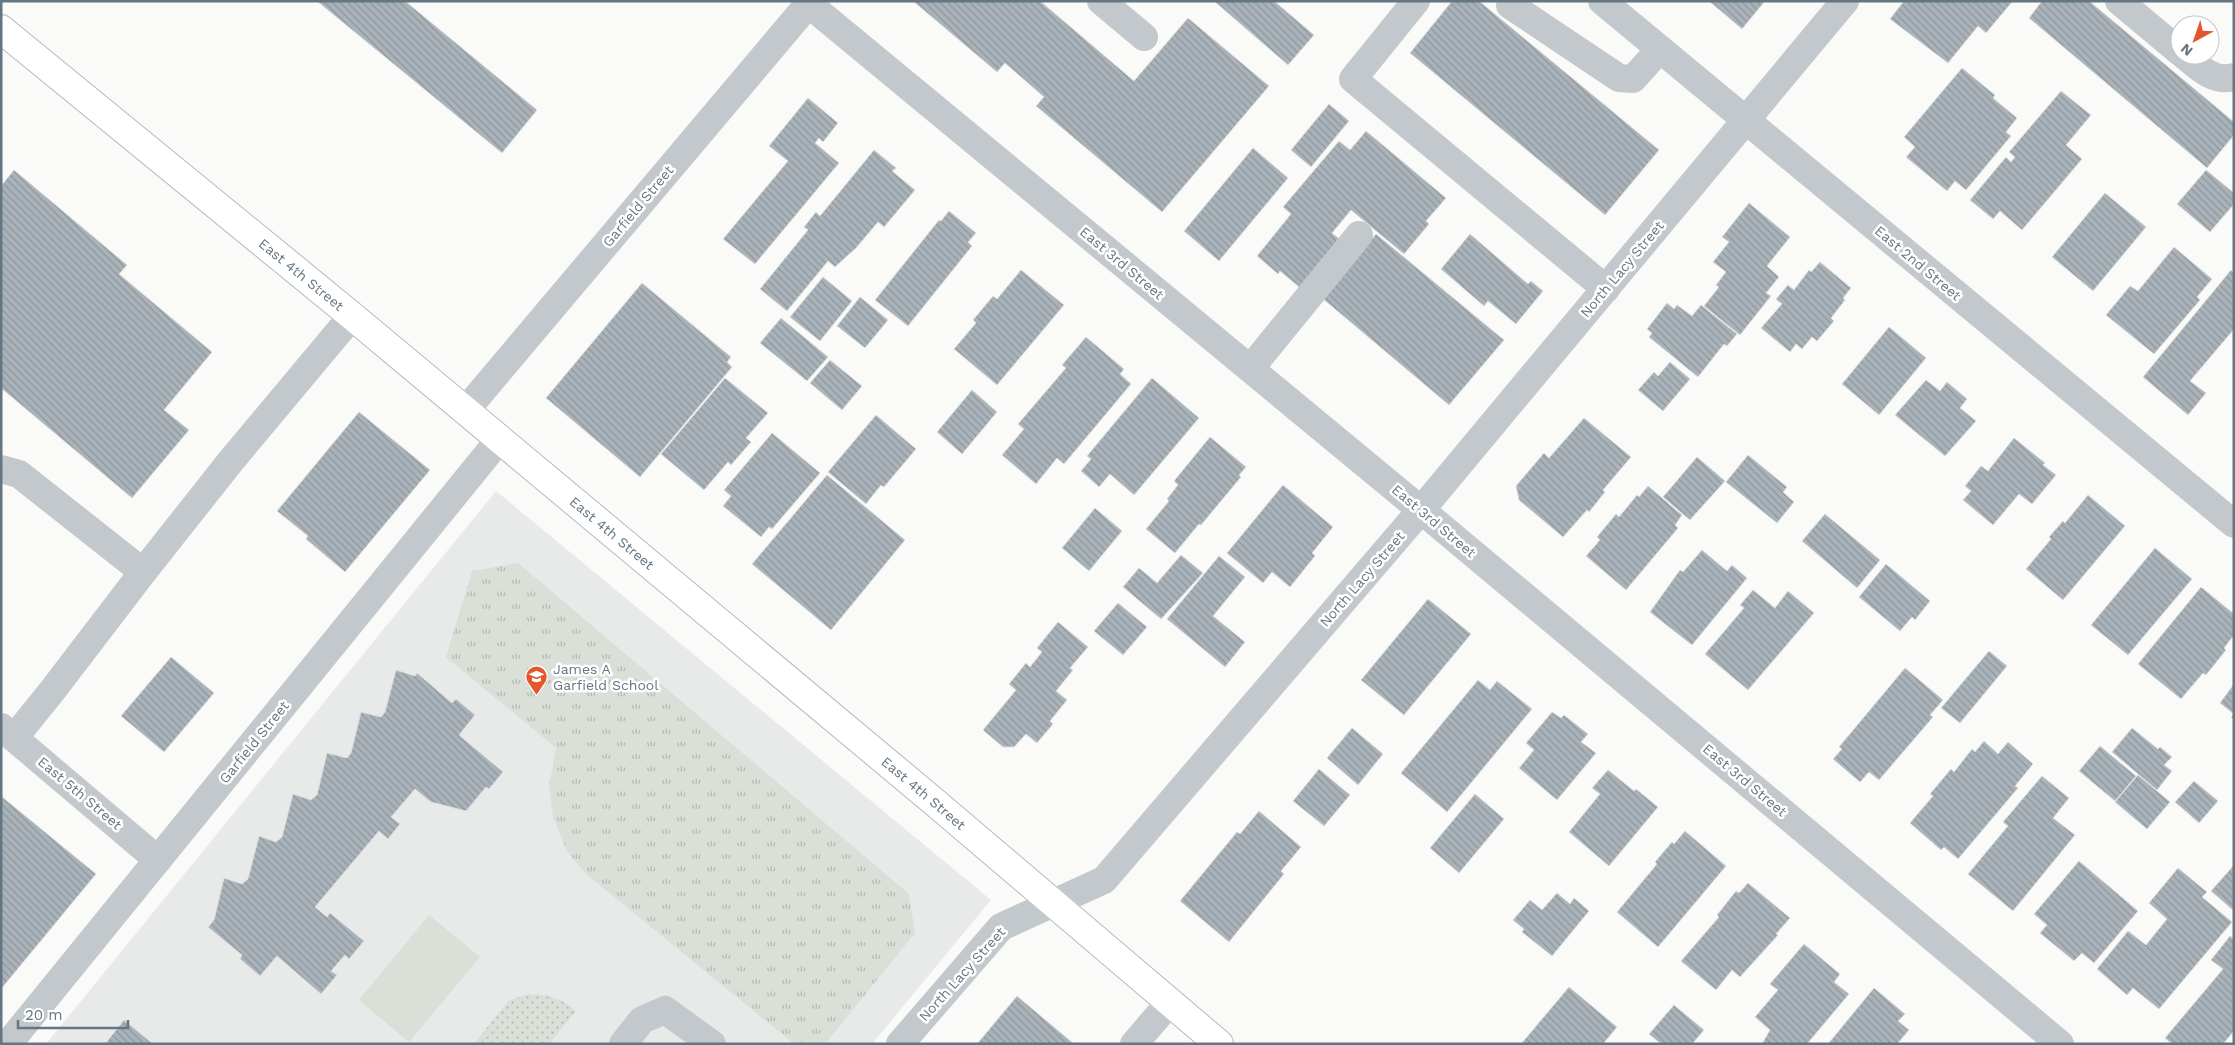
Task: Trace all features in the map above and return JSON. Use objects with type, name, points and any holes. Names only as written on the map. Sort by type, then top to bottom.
[{"type":"main road","name":"East 4th Street","points":[[1,29],[352,316],[1055,904],[1170,1002],[1212,1041]]},
{"type":"street","points":[[1101,1],[1144,37]]},
{"type":"street","points":[[1416,1],[1353,79],[1606,289]]},
{"type":"street","name":"East 2nd Street","points":[[1602,1],[2234,524]]},
{"type":"street","name":"North Lacy Street","points":[[900,1044],[1001,927],[1104,880],[1421,510],[1845,1]]},
{"type":"street","points":[[2119,1],[2170,44]]},
{"type":"street","name":"East 3rd Street","points":[[808,2],[1421,510],[2060,1044]]},
{"type":"street","name":"Garfield Street","points":[[465,411],[808,2]]},
{"type":"street","points":[[1509,3],[1619,78],[1633,79],[1660,49]]},
{"type":"street","points":[[2196,65],[2204,72],[2224,80],[2234,77]]},
{"type":"street","points":[[1250,369],[1360,235]]},
{"type":"street","points":[[8,732],[52,691],[230,462],[352,316]]},
{"type":"street","name":"Garfield Street","points":[[8,1044],[499,440]]},
{"type":"street","points":[[1,469],[19,474],[143,572]]},
{"type":"street","name":"East 5th Street","points":[[8,732],[158,860]]},
{"type":"street","points":[[1134,1044],[1170,1002]]},
{"type":"street","points":[[623,1044],[642,1020],[665,1010],[712,1044]]},
{"type":"shaded area","name":"James A Garfield School","points":[[496,491],[991,900],[872,1044],[46,1044]]},
{"type":"green space","points":[[518,563],[909,894],[915,933],[825,1044],[794,1044],[585,873],[567,851],[553,817],[549,786],[556,748],[446,657],[472,571]]},
{"type":"green space","points":[[429,915],[480,957],[409,1042],[359,1000]]},
{"type":"green space","points":[[528,994],[554,998],[576,1011],[549,1044],[474,1044],[508,1001]]},
{"type":"building","points":[[317,1],[405,1],[537,110],[502,153]]},
{"type":"building","points":[[913,1],[1040,1],[1134,81],[1188,18],[1269,86],[1162,212],[1036,106],[1044,97],[1005,63],[997,72]]},
{"type":"building","points":[[1214,1],[1274,1],[1314,35],[1288,65]]},
{"type":"building","points":[[1452,1],[1479,1],[1659,150],[1605,215],[1410,53]]},
{"type":"building","points":[[1709,1],[1765,1],[1742,29]]},
{"type":"building","points":[[1904,1],[2012,2],[1986,33],[1978,26],[1948,63],[1890,19]]},
{"type":"building","points":[[2042,1],[2089,1],[2234,122],[2234,135],[2207,168],[2029,18]]},
{"type":"building","points":[[1962,68],[1995,95],[1993,98],[2017,118],[2006,132],[2011,136],[1966,190],[1955,181],[1947,191],[1906,157],[1915,147],[1904,137]]},
{"type":"building","points":[[2061,91],[2091,115],[2066,145],[2082,159],[2022,230],[2000,211],[1993,219],[1970,200],[2006,157],[2011,162],[2015,157],[2009,152]]},
{"type":"building","points":[[808,98],[838,123],[823,142],[819,138],[815,143],[839,163],[755,264],[723,239],[788,161],[769,146]]},
{"type":"building","points":[[1329,104],[1349,121],[1311,167],[1291,150]]},
{"type":"building","points":[[1366,131],[1446,198],[1426,221],[1429,224],[1404,254],[1351,210],[1332,233],[1344,243],[1304,291],[1280,271],[1278,274],[1257,256],[1291,214],[1283,207],[1339,141],[1350,150]]},
{"type":"building","points":[[1253,148],[1288,178],[1219,261],[1184,231]]},
{"type":"building","points":[[874,150],[896,168],[892,171],[915,190],[884,227],[878,222],[856,248],[835,267],[828,261],[787,311],[760,289],[808,230],[804,227],[816,212],[820,216]]},
{"type":"building","points":[[14,170],[127,265],[119,274],[212,352],[164,410],[189,430],[132,498],[1,388],[1,186]]},
{"type":"building","points":[[2206,170],[2234,193],[2234,204],[2210,232],[2177,204]]},
{"type":"building","points":[[2105,193],[2146,227],[2093,291],[2052,257]]},
{"type":"building","points":[[1749,203],[1790,237],[1767,266],[1779,277],[1766,293],[1771,296],[1740,335],[1704,306],[1719,287],[1716,285],[1726,272],[1713,262],[1729,242],[1722,237]]},
{"type":"building","points":[[949,211],[976,233],[968,242],[972,246],[908,326],[875,300],[939,220],[941,221]]},
{"type":"building","points":[[1376,234],[1504,340],[1449,405],[1322,298]]},
{"type":"building","points":[[1470,234],[1528,284],[1531,281],[1543,291],[1516,324],[1488,301],[1484,306],[1441,269]]},
{"type":"building","points":[[2174,247],[2212,279],[2197,297],[2200,300],[2154,354],[2106,315],[2130,286],[2138,291]]},
{"type":"building","points":[[1820,262],[1851,288],[1843,298],[1845,300],[1831,318],[1834,321],[1817,341],[1812,337],[1802,349],[1796,344],[1790,352],[1761,328],[1782,304],[1776,299],[1788,285],[1794,290],[1809,270],[1811,272]]},
{"type":"building","points":[[1021,270],[1064,305],[997,385],[954,349],[976,323],[973,320],[993,296],[997,299]]},
{"type":"building","points":[[2231,270],[2234,273],[2234,329],[2190,381],[2206,393],[2188,415],[2143,377]]},
{"type":"building","points":[[823,277],[852,301],[820,341],[790,317]]},
{"type":"building","points":[[642,283],[731,357],[727,362],[732,367],[640,477],[546,398]]},
{"type":"building","points":[[860,297],[888,320],[865,348],[837,326]]},
{"type":"building","points":[[1667,303],[1674,309],[1677,305],[1692,316],[1701,305],[1737,334],[1727,346],[1724,344],[1698,377],[1649,337],[1652,333],[1647,329]]},
{"type":"building","points":[[781,318],[828,357],[807,381],[760,343]]},
{"type":"building","points":[[1889,327],[1926,358],[1879,415],[1842,384]]},
{"type":"building","points":[[1086,337],[1124,369],[1120,374],[1131,384],[1064,464],[1057,458],[1036,484],[1002,455],[1024,429],[1018,424],[1066,368],[1062,365]]},
{"type":"building","points":[[830,360],[862,386],[842,410],[810,383]]},
{"type":"building","points":[[1670,362],[1690,379],[1663,411],[1638,390],[1654,372],[1658,376]]},
{"type":"building","points":[[725,378],[768,413],[746,438],[751,442],[731,465],[728,462],[704,490],[661,454]]},
{"type":"building","points":[[1152,378],[1199,418],[1134,495],[1110,474],[1099,487],[1081,471],[1091,459],[1087,456]]},
{"type":"building","points":[[1926,380],[1940,391],[1947,382],[1967,399],[1960,408],[1976,421],[1945,456],[1895,415]]},
{"type":"building","points":[[972,390],[997,412],[962,454],[937,432]]},
{"type":"building","points":[[359,412],[430,470],[345,572],[306,539],[308,536],[277,511]]},
{"type":"building","points":[[876,415],[916,449],[884,487],[881,485],[866,504],[828,472]]},
{"type":"building","points":[[1584,418],[1631,457],[1603,490],[1605,492],[1589,512],[1587,510],[1563,537],[1519,500],[1516,486],[1544,453],[1549,458]]},
{"type":"building","points":[[772,433],[820,473],[772,529],[769,527],[761,537],[723,506],[731,496],[724,490]]},
{"type":"building","points":[[1210,437],[1246,467],[1239,475],[1241,477],[1175,553],[1146,529],[1169,501],[1167,499],[1178,485],[1174,481]]},
{"type":"building","points":[[2014,438],[2045,463],[2043,465],[2056,475],[2032,504],[2019,494],[1993,525],[1963,500],[1971,491],[1965,486],[1981,466],[1988,471]]},
{"type":"building","points":[[1748,455],[1787,487],[1783,492],[1794,502],[1777,523],[1726,482]]},
{"type":"building","points":[[1697,457],[1725,481],[1690,520],[1663,497]]},
{"type":"building","points":[[827,475],[905,540],[831,630],[752,564]]},
{"type":"building","points":[[1283,485],[1333,527],[1312,553],[1315,556],[1290,587],[1272,572],[1263,583],[1227,553]]},
{"type":"building","points":[[1648,486],[1682,515],[1675,525],[1678,528],[1626,590],[1586,556],[1600,540],[1597,537],[1616,514],[1619,517],[1637,495],[1639,497]]},
{"type":"building","points":[[2088,495],[2125,526],[2063,600],[2026,569],[2051,539],[2049,537],[2063,521],[2065,523]]},
{"type":"building","points":[[1095,508],[1122,531],[1089,571],[1062,548]]},
{"type":"building","points":[[1825,514],[1880,560],[1857,588],[1802,541]]},
{"type":"building","points":[[2155,548],[2192,579],[2128,655],[2091,625]]},
{"type":"building","points":[[1702,550],[1727,571],[1732,565],[1747,578],[1692,645],[1650,612],[1680,570],[1683,572]]},
{"type":"building","points":[[1181,555],[1203,573],[1161,619],[1123,587],[1139,568],[1157,583]]},
{"type":"building","points":[[1219,556],[1245,577],[1213,616],[1245,642],[1225,667],[1167,619]]},
{"type":"building","points":[[1886,564],[1930,601],[1915,620],[1912,617],[1900,631],[1859,597]]},
{"type":"building","points":[[2201,587],[2234,614],[2234,635],[2224,648],[2226,650],[2206,675],[2203,673],[2181,699],[2138,664]]},
{"type":"building","points":[[1753,590],[1775,608],[1788,591],[1814,613],[1748,690],[1705,654],[1744,608],[1740,605]]},
{"type":"building","points":[[1428,599],[1471,634],[1404,715],[1361,680]]},
{"type":"building","points":[[1118,603],[1147,627],[1123,655],[1094,631]]},
{"type":"building","points":[[1058,622],[1088,647],[1070,668],[1073,670],[1056,691],[1067,700],[1050,721],[1053,724],[1037,743],[1026,734],[1014,747],[1003,747],[983,730],[1016,690],[1009,684],[1026,663],[1030,667],[1042,652],[1037,648]]},
{"type":"building","points":[[1989,651],[2007,666],[1960,723],[1941,708]]},
{"type":"building","points":[[171,657],[214,693],[164,752],[121,716]]},
{"type":"building","points":[[1905,668],[1943,700],[1930,715],[1933,717],[1879,780],[1869,772],[1860,782],[1833,759],[1842,749],[1839,747]]},
{"type":"building","points":[[396,670],[415,676],[417,673],[452,703],[456,699],[475,715],[459,735],[503,772],[489,789],[486,787],[466,811],[431,802],[415,789],[391,817],[400,824],[388,839],[379,831],[315,907],[327,917],[330,913],[364,941],[349,959],[345,955],[331,971],[337,975],[321,994],[277,956],[260,976],[240,959],[242,955],[208,927],[214,920],[224,878],[242,884],[248,879],[259,836],[276,842],[282,837],[293,794],[311,800],[317,795],[327,753],[347,758],[351,753],[361,712],[381,717],[385,712]]},
{"type":"building","points":[[1478,680],[1490,690],[1497,681],[1532,709],[1447,812],[1401,773]]},
{"type":"building","points":[[2234,684],[2234,714],[2220,703]]},
{"type":"building","points":[[1552,712],[1561,718],[1564,715],[1588,734],[1581,742],[1596,753],[1557,800],[1519,768],[1534,750],[1526,743]]},
{"type":"building","points":[[1352,728],[1383,754],[1358,785],[1327,758]]},
{"type":"building","points":[[2132,728],[2158,749],[2160,747],[2172,757],[2164,765],[2172,771],[2157,790],[2112,752]]},
{"type":"building","points":[[1984,741],[1998,754],[2008,742],[2033,764],[2015,786],[2018,788],[1958,859],[1944,847],[1941,850],[1910,823],[1933,796],[1930,794],[1951,769],[1954,772],[1972,749],[1975,752]]},
{"type":"building","points":[[2100,746],[2136,776],[2115,801],[2079,771]]},
{"type":"building","points":[[1319,769],[1350,795],[1324,826],[1293,801]]},
{"type":"building","points":[[1608,770],[1658,807],[1609,866],[1569,832],[1600,794],[1592,788]]},
{"type":"building","points":[[2138,775],[2170,802],[2147,829],[2115,802]]},
{"type":"building","points":[[2042,776],[2069,798],[2053,818],[2075,835],[2013,911],[1968,874],[2008,826],[2003,822]]},
{"type":"building","points":[[2194,781],[2218,801],[2199,823],[2175,802]]},
{"type":"building","points":[[1475,794],[1504,819],[1459,873],[1430,848]]},
{"type":"building","points":[[1,796],[96,874],[1,989]]},
{"type":"building","points":[[1259,811],[1301,847],[1281,871],[1284,874],[1229,942],[1180,901],[1237,832],[1240,834]]},
{"type":"building","points":[[1685,831],[1726,866],[1658,947],[1617,912],[1657,864],[1655,862],[1672,842],[1674,844]]},
{"type":"building","points":[[2079,861],[2138,911],[2094,963],[2082,953],[2074,961],[2040,933],[2047,925],[2034,914]]},
{"type":"building","points":[[2234,865],[2234,911],[2211,891]]},
{"type":"building","points":[[2178,868],[2207,892],[2202,897],[2232,922],[2159,1009],[2133,988],[2127,995],[2097,969],[2128,931],[2146,945],[2167,919],[2149,903]]},
{"type":"building","points":[[1748,883],[1790,918],[1776,934],[1778,935],[1740,977],[1732,970],[1716,990],[1681,961],[1719,917],[1717,915],[1736,891],[1739,893]]},
{"type":"building","points":[[1557,893],[1570,904],[1574,898],[1589,911],[1552,956],[1522,932],[1524,929],[1513,920],[1530,900],[1542,910]]},
{"type":"building","points":[[2230,936],[2234,939],[2234,1031],[2223,1044],[2172,1044],[2165,1038],[2223,969],[2211,960]]},
{"type":"building","points":[[1804,944],[1840,974],[1834,982],[1849,994],[1807,1044],[1762,1044],[1770,1030],[1755,1017],[1778,990],[1770,984]]},
{"type":"building","points":[[1569,987],[1617,1027],[1603,1044],[1521,1044]]},
{"type":"building","points":[[1874,988],[1905,1014],[1898,1021],[1909,1030],[1897,1044],[1828,1044]]},
{"type":"building","points":[[1017,996],[1074,1044],[977,1044]]},
{"type":"building","points":[[1674,1005],[1704,1030],[1692,1044],[1661,1044],[1649,1034]]},
{"type":"building","points":[[124,1020],[153,1044],[105,1044]]},
{"type":"place","name":"James A Garfield School","points":[[537,696]]}]
